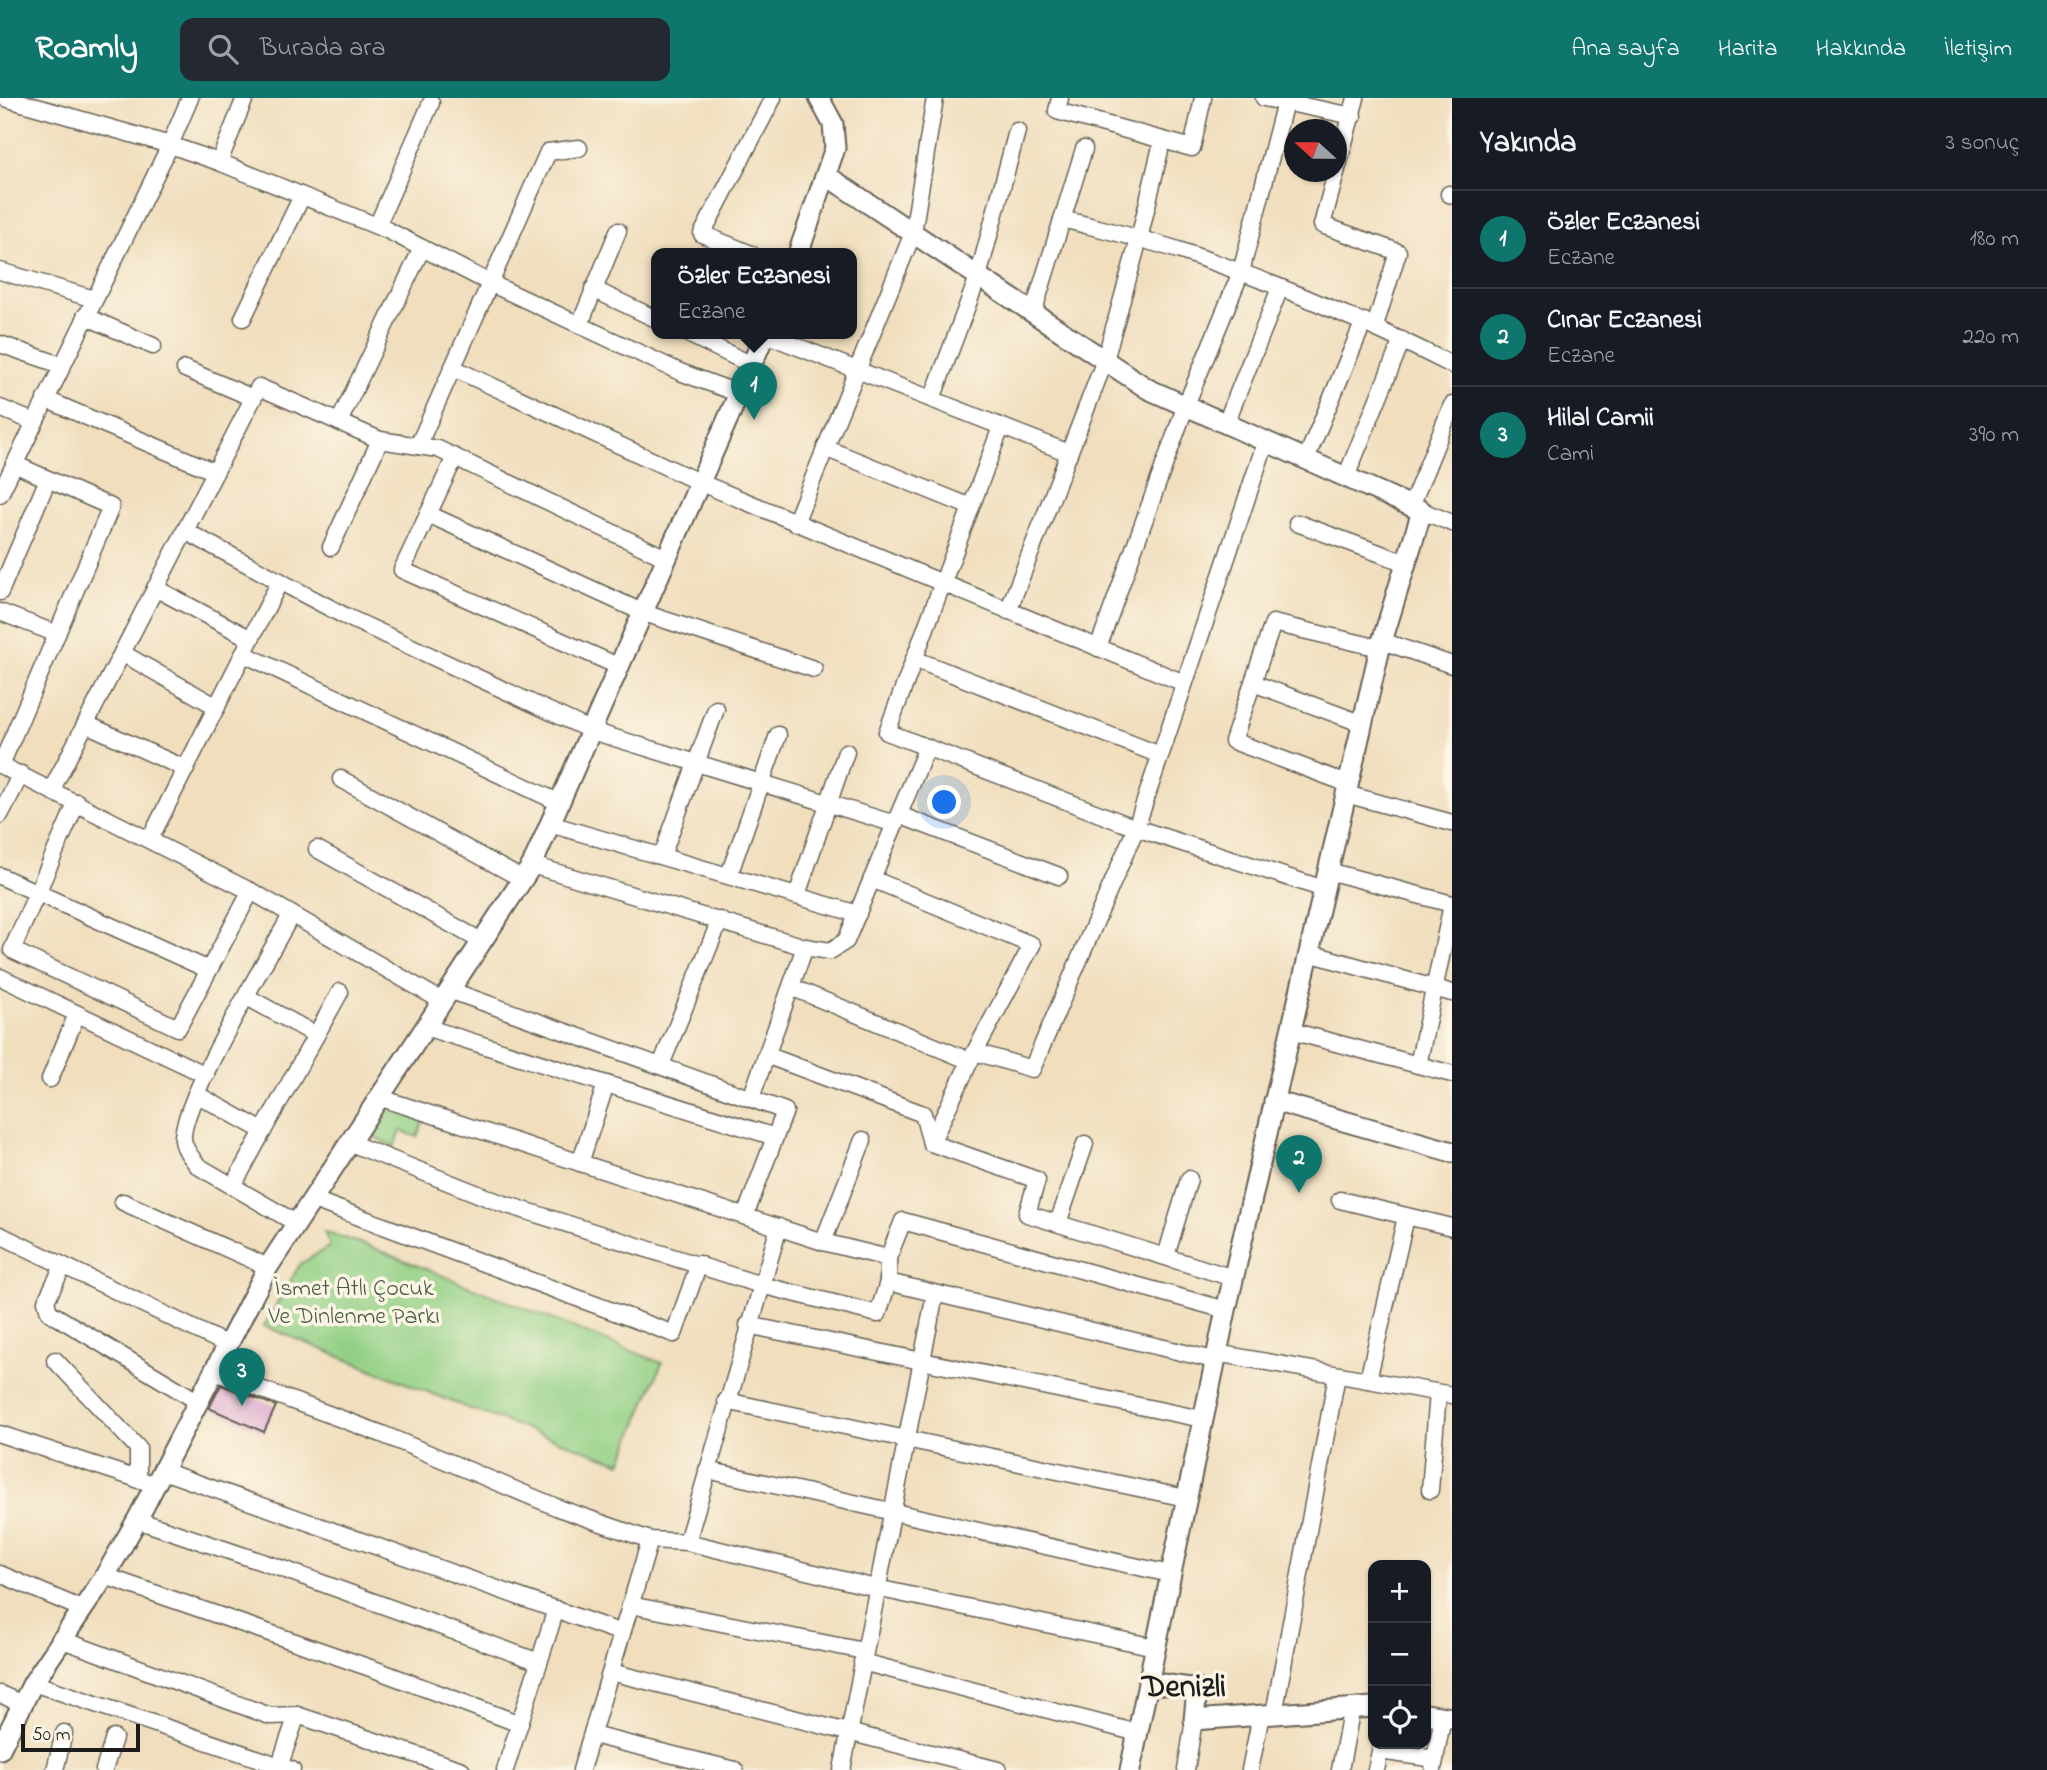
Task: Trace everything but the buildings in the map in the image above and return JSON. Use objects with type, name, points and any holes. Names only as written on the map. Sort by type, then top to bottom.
[{"type":"street","points":[[5,98],[170,145],[219,162],[377,226],[492,284],[680,372],[740,394]]},
{"type":"street","points":[[1,490],[170,145],[190,98]]},
{"type":"street","points":[[219,162],[245,98]]},
{"type":"street","points":[[736,248],[702,234],[773,98]]},
{"type":"street","points":[[800,248],[827,176],[836,138],[819,98]]},
{"type":"street","points":[[794,523],[913,233],[935,98]]},
{"type":"street","points":[[1060,98],[1057,111],[1162,142],[1192,148],[1203,98]]},
{"type":"street","points":[[1264,98],[1285,100],[1353,116]]},
{"type":"street","points":[[1306,459],[1369,324],[1398,252],[1322,225],[1356,98]]},
{"type":"street","points":[[1098,648],[1186,405],[1241,272],[1285,100]]},
{"type":"street","points":[[377,226],[431,103]]},
{"type":"street","points":[[932,400],[978,276],[1017,131]]},
{"type":"street","points":[[1007,611],[1105,360],[1139,239],[1162,142]]},
{"type":"street","points":[[418,446],[492,284],[548,152],[579,148]]},
{"type":"street","points":[[1033,313],[1084,149]]},
{"type":"street","points":[[827,176],[1148,389],[1452,523]]},
{"type":"street","points":[[243,318],[302,196]]},
{"type":"street","points":[[1062,219],[1139,239],[1241,272],[1369,324],[1452,365]]},
{"type":"street","points":[[580,324],[618,232]]},
{"type":"street","points":[[339,422],[422,248]]},
{"type":"street","points":[[0,271],[94,299]]},
{"type":"street","points":[[1226,422],[1280,288]]},
{"type":"street","points":[[593,289],[651,317]]},
{"type":"street","points":[[85,316],[153,346]]},
{"type":"street","points":[[698,339],[752,365]]},
{"type":"street","points":[[0,1749],[33,1684],[60,1639],[105,1576],[137,1520],[152,1479],[228,1345],[268,1267],[527,872],[592,731],[763,339]]},
{"type":"street","points":[[778,339],[1069,453]]},
{"type":"street","points":[[1346,477],[1402,340]]},
{"type":"street","points":[[0,344],[61,365]]},
{"type":"street","points":[[453,368],[701,483],[1184,683]]},
{"type":"street","points":[[185,369],[253,398]]},
{"type":"street","points":[[52,789],[258,387],[380,440],[438,449],[667,559]]},
{"type":"street","points":[[45,399],[215,472]]},
{"type":"street","points":[[1130,1770],[1215,1356],[1347,789],[1381,645],[1406,563],[1416,509],[1452,405]]},
{"type":"street","points":[[0,408],[34,422]]},
{"type":"street","points":[[1001,426],[887,732],[1136,828],[1326,880],[1452,905],[1418,1065]]},
{"type":"street","points":[[331,547],[380,440]]},
{"type":"street","points":[[791,987],[972,1057],[1032,1069],[1136,828],[1266,441]]},
{"type":"street","points":[[825,448],[971,507]]},
{"type":"street","points":[[455,457],[402,570],[620,667]]},
{"type":"street","points":[[14,464],[111,507],[0,765],[251,891],[445,996],[661,1065],[785,1111],[745,1216]]},
{"type":"street","points":[[0,592],[48,479]]},
{"type":"street","points":[[428,514],[644,613],[814,669]]},
{"type":"street","points":[[1297,523],[1406,563]]},
{"type":"street","points":[[185,531],[345,616],[592,731],[758,785],[897,820],[1059,876]]},
{"type":"street","points":[[150,839],[280,581]]},
{"type":"street","points":[[155,588],[247,647],[560,803]]},
{"type":"street","points":[[0,612],[57,634]]},
{"type":"street","points":[[1452,665],[1381,645],[1273,623],[1233,741],[1347,789],[1452,823]]},
{"type":"street","points":[[122,653],[217,707]]},
{"type":"street","points":[[914,659],[1160,755]]},
{"type":"street","points":[[1253,683],[1363,724]]},
{"type":"street","points":[[662,856],[716,709]]},
{"type":"street","points":[[86,723],[186,769]]},
{"type":"street","points":[[729,875],[758,785],[778,735]]},
{"type":"street","points":[[341,779],[527,872],[720,920],[805,947],[830,951],[846,941],[927,747]]},
{"type":"street","points":[[797,895],[846,752]]},
{"type":"street","points":[[0,815],[21,774]]},
{"type":"street","points":[[77,802],[12,950],[178,1028],[251,891]]},
{"type":"street","points":[[550,824],[858,914]]},
{"type":"street","points":[[317,849],[481,941]]},
{"type":"street","points":[[0,876],[209,970]]},
{"type":"street","points":[[872,879],[1032,945],[972,1057],[931,1143]]},
{"type":"street","points":[[291,915],[206,1075],[183,1138],[187,1153],[198,1167],[296,1223]]},
{"type":"street","points":[[661,1065],[720,920]]},
{"type":"street","points":[[751,1098],[805,947]]},
{"type":"street","points":[[1309,953],[1452,993]]},
{"type":"street","points":[[0,977],[206,1075]]},
{"type":"street","points":[[233,1186],[341,992]]},
{"type":"street","points":[[247,997],[317,1035]]},
{"type":"street","points":[[50,1079],[77,1014]]},
{"type":"street","points":[[425,1027],[775,1137]]},
{"type":"street","points":[[1291,1031],[1452,1074]]},
{"type":"street","points":[[766,1055],[923,1114],[931,1143]]},
{"type":"street","points":[[580,1163],[606,1084]]},
{"type":"street","points":[[197,1094],[263,1131]]},
{"type":"street","points":[[378,1097],[823,1242],[888,1258]]},
{"type":"street","points":[[1275,1101],[1452,1152]]},
{"type":"street","points":[[823,1242],[863,1140]]},
{"type":"street","points":[[348,1142],[498,1202],[761,1285],[878,1314],[888,1282],[888,1258],[903,1222],[1226,1310]]},
{"type":"street","points":[[931,1143],[1037,1180],[1027,1214],[1233,1278]]},
{"type":"street","points":[[1058,1223],[1086,1144]]},
{"type":"street","points":[[1167,1256],[1189,1179]]},
{"type":"street","points":[[311,1199],[674,1334],[698,1264]]},
{"type":"street","points":[[1340,1200],[1452,1227]]},
{"type":"street","points":[[123,1202],[268,1267]]},
{"type":"street","points":[[1368,1380],[1406,1217]]},
{"type":"street","points":[[687,1542],[748,1325],[779,1227]]},
{"type":"street","points":[[0,1235],[228,1345]]},
{"type":"street","points":[[63,1266],[46,1301],[48,1312],[197,1401]]},
{"type":"street","points":[[888,1282],[1215,1356],[1337,1374],[1445,1394],[1430,1490]]},
{"type":"street","points":[[842,1770],[890,1513],[935,1294]]},
{"type":"street","points":[[748,1325],[1202,1419]]},
{"type":"street","points":[[55,1360],[138,1448],[152,1479]]},
{"type":"street","points":[[212,1371],[382,1434],[561,1509],[650,1540],[687,1542],[803,1568],[876,1588],[1155,1647]]},
{"type":"street","points":[[1250,1770],[1268,1714],[1337,1374]]},
{"type":"street","points":[[726,1401],[905,1441],[1186,1498]]},
{"type":"street","points":[[0,1434],[152,1479],[556,1609],[622,1633]]},
{"type":"street","points":[[707,1470],[1170,1574]]},
{"type":"street","points":[[137,1520],[283,1569],[539,1662]]},
{"type":"street","points":[[581,1770],[650,1540]]},
{"type":"street","points":[[0,1574],[82,1609]]},
{"type":"street","points":[[105,1576],[379,1671],[520,1724]]},
{"type":"street","points":[[630,1605],[863,1657],[1138,1733]]},
{"type":"street","points":[[505,1770],[556,1609]]},
{"type":"street","points":[[60,1639],[270,1716],[297,1715],[462,1770]]},
{"type":"street","points":[[611,1672],[849,1730],[998,1770]]},
{"type":"street","points":[[1148,1682],[1197,1689],[1186,1770]]},
{"type":"street","points":[[33,1684],[283,1768],[297,1715]]},
{"type":"street","points":[[0,1694],[22,1704]]},
{"type":"street","points":[[1340,1770],[1352,1707]]},
{"type":"street","points":[[1194,1720],[1368,1707]]},
{"type":"street","points":[[1376,1770],[1380,1751],[1434,1764],[1440,1716]]},
{"type":"street","points":[[55,1770],[64,1733]]},
{"type":"street","points":[[592,1735],[735,1770]]},
{"type":"street","points":[[104,1770],[114,1738]]},
{"type":"green space","points":[[384,1099],[427,1112],[417,1137],[401,1131],[394,1147],[363,1131]]},
{"type":"green space","name":"İsmet Atlı Çocuk Ve Dinlenme Parkı","points":[[324,1232],[366,1245],[662,1363],[621,1463],[465,1407],[264,1326],[300,1264],[330,1246]]},
{"type":"place","name":"Özler Eczanesi","points":[[754,420]]},
{"type":"place","name":"Cınar Eczanesi","points":[[1299,1193]]},
{"type":"place","name":"Hilal Camii","points":[[242,1406]]},
{"type":"district","name":"Denizli","points":[[1184,1685]]}]
